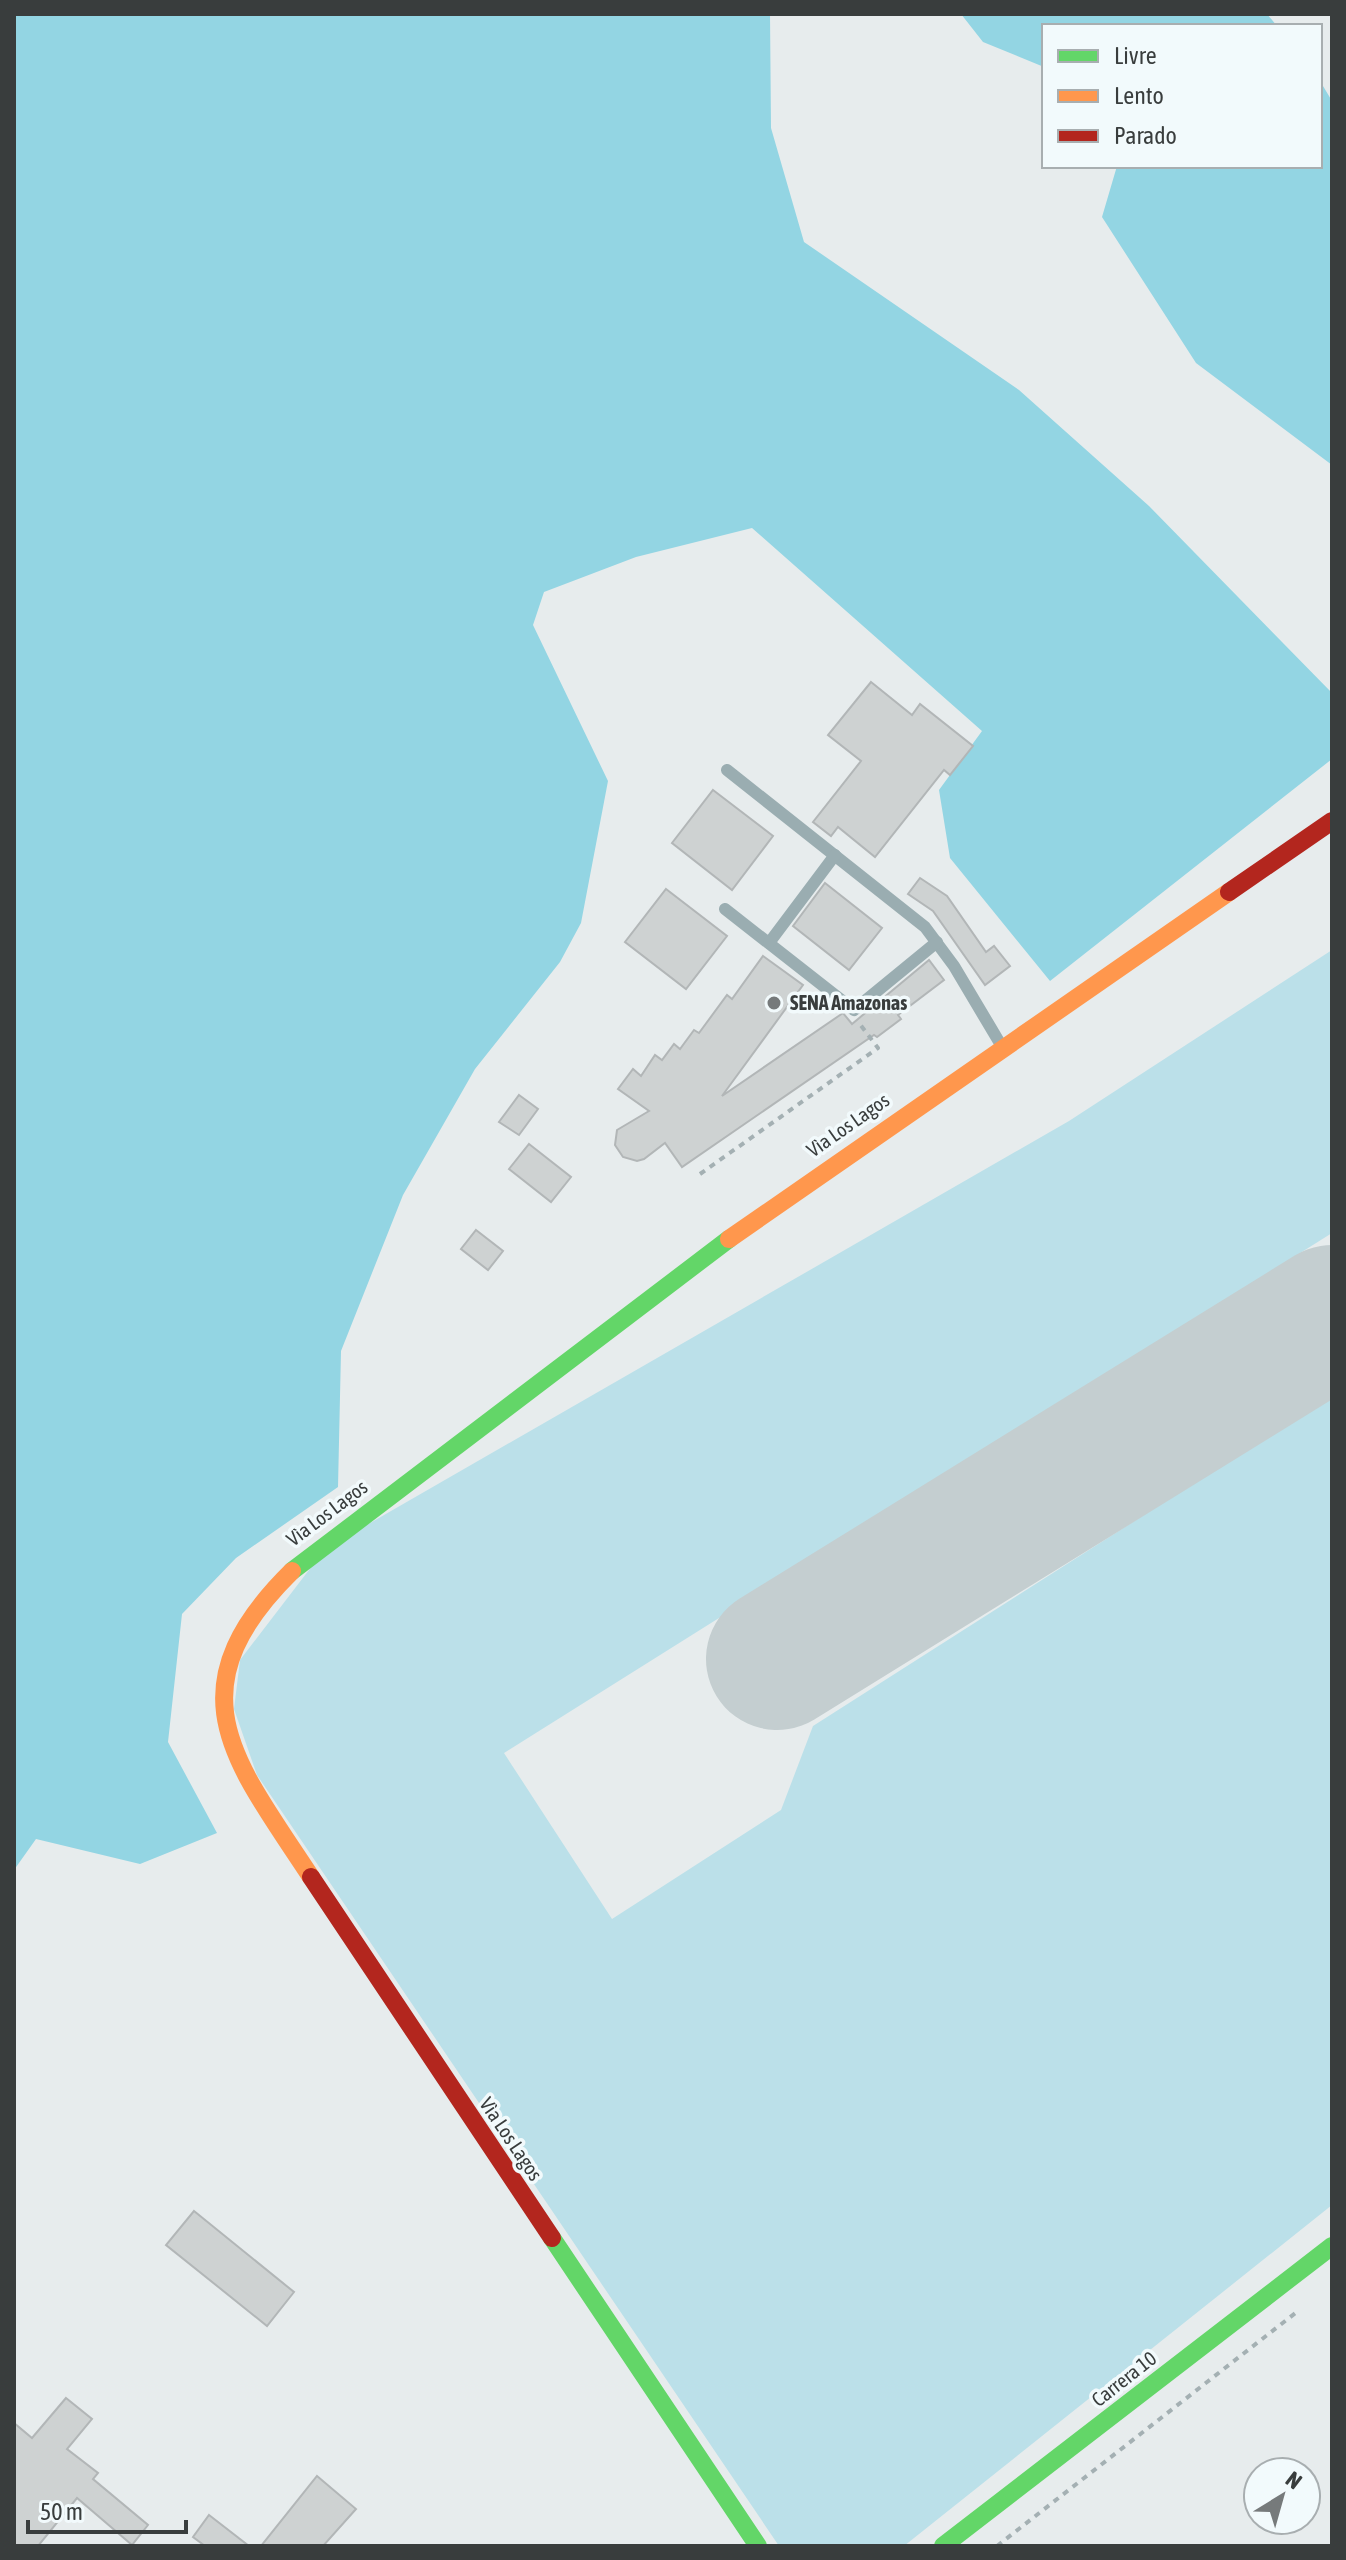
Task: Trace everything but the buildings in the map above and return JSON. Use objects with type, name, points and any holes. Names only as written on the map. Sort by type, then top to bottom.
[{"type":"main road","name":"Vìa Los Lagos","points":[[758,2546],[270,1818],[228,1740],[226,1684],[242,1631],[288,1570],[787,1195],[1001,1045],[1332,821]]},
{"type":"main road","name":"Carrera 10","points":[[943,2546],[1332,2246]]},
{"type":"lane","points":[[727,770],[908,912],[937,942],[1001,1045]]},
{"type":"lane","points":[[769,943],[835,855]]},
{"type":"lane","points":[[725,909],[854,1010],[937,942]]},
{"type":"path","points":[[700,1174],[878,1048],[854,1010]]},
{"type":"path","points":[[997,2546],[1308,2303]]},
{"type":"shaded area","points":[[14,14],[770,14],[771,128],[804,242],[1019,390],[1149,506],[1332,693],[1332,759],[1050,981],[950,858],[939,790],[982,731],[752,528],[636,557],[544,592],[533,625],[608,781],[581,923],[560,962],[475,1069],[403,1195],[341,1351],[338,1487],[236,1558],[182,1614],[168,1742],[217,1833],[140,1864],[36,1839],[14,1870]]},
{"type":"shaded area","points":[[961,14],[1267,14],[1275,24],[1042,24],[1042,66],[983,42]]},
{"type":"shaded area","points":[[1322,84],[1332,101],[1332,465],[1196,363],[1102,217],[1116,168],[1322,168]]},
{"type":"shaded area","points":[[1332,950],[1332,1233],[504,1753],[612,1919],[781,1810],[813,1726],[1332,1395],[1332,2205],[904,2546],[779,2546],[257,1775],[234,1709],[240,1660],[325,1549],[1069,1121]]},
{"type":"runway","points":[[777,1659],[1332,1316]]},
{"type":"traffic: fast","points":[[292,1571],[729,1239]]},
{"type":"traffic: fast","points":[[552,2238],[758,2546]]},
{"type":"traffic: fast","points":[[943,2546],[1332,2246]]},
{"type":"traffic: slow","points":[[729,1239],[1229,892]]},
{"type":"traffic: slow","points":[[292,1571],[255,1614],[233,1653],[224,1690],[227,1726],[239,1761],[311,1877]]},
{"type":"traffic: jam","points":[[1229,892],[1332,821]]},
{"type":"traffic: jam","points":[[311,1877],[552,2238]]},
{"type":"place","name":"SENA Amazonas","points":[[774,1003]]}]
